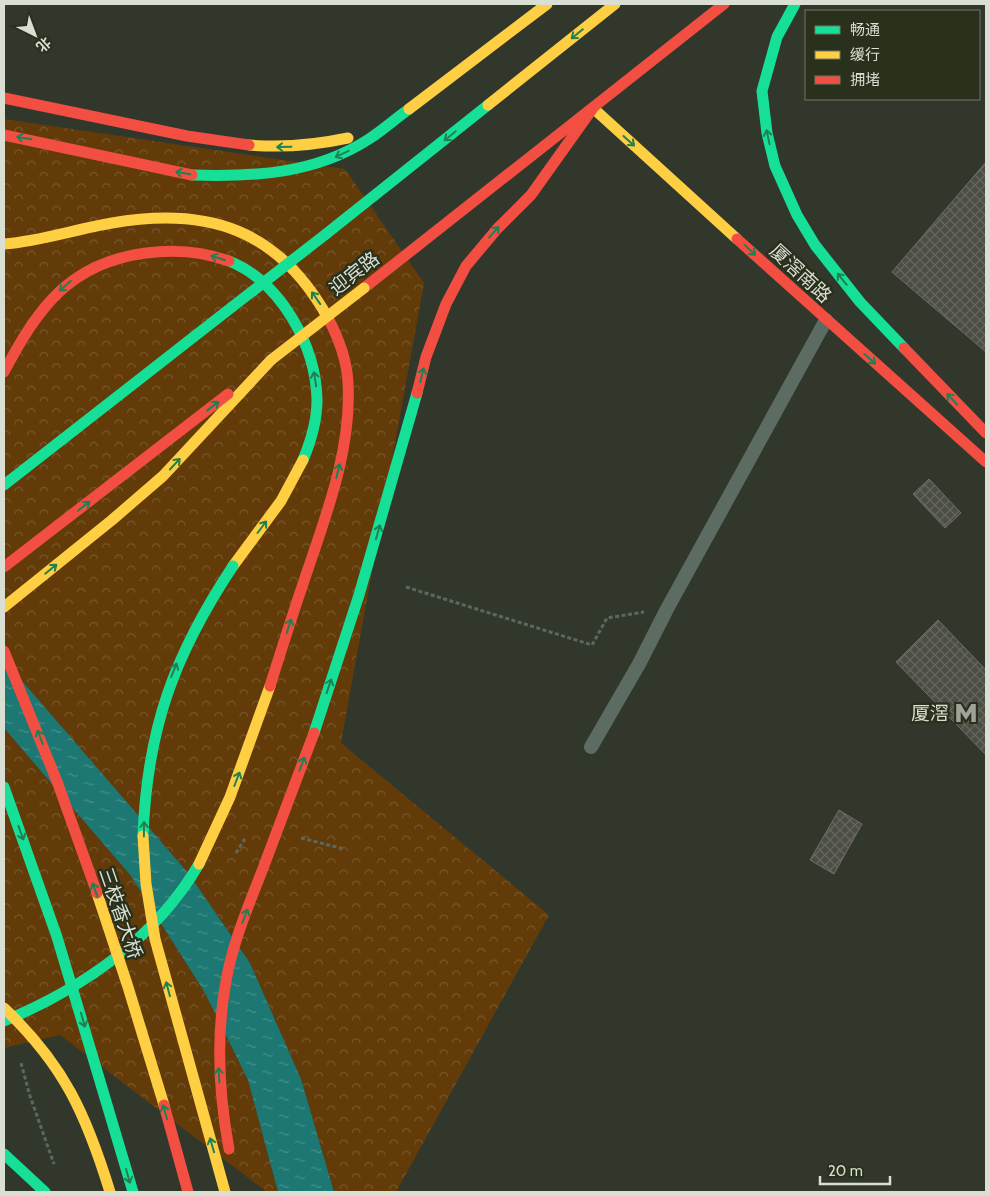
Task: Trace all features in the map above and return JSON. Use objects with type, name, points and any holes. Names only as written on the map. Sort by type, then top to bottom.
[{"type":"main road","points":[[4,135],[174,172],[210,176],[245,176],[293,169],[326,161],[362,144],[547,4]]},
{"type":"main road","points":[[4,485],[326,234],[616,4]]},
{"type":"main road","name":"迎宾路","points":[[4,568],[364,288],[724,4]]},
{"type":"main road","name":"厦滘南路","points":[[795,4],[777,37],[762,91],[767,133],[775,166],[793,207],[815,245],[860,302],[986,434]]},
{"type":"main road","points":[[4,98],[215,142],[243,146],[287,148],[309,146],[346,139],[397,118]]},
{"type":"main road","points":[[231,1158],[222,1112],[219,1074],[219,1029],[226,982],[239,931],[314,733],[344,643],[376,539],[428,350],[451,291],[466,266],[530,195],[593,108]]},
{"type":"main road","name":"厦滘南路","points":[[593,108],[826,320],[986,462]]},
{"type":"main road","points":[[4,1021],[60,996],[104,966],[143,934],[184,888],[207,850],[219,825],[260,717],[336,480],[349,401],[346,367],[336,334],[321,305],[291,266],[254,238],[223,225],[192,219],[145,218],[9,244]]},
{"type":"main road","points":[[4,372],[27,332],[51,299],[81,274],[110,261],[157,250],[184,250],[216,256],[231,262],[254,276],[278,299],[304,342],[315,378],[316,410],[310,443],[296,477],[282,501],[219,585],[195,625],[169,682],[150,758],[144,812],[144,847],[148,901],[158,951],[225,1192]]},
{"type":"main road","points":[[8,603],[112,520],[163,476],[271,360]]},
{"type":"main road","name":"三枝香大桥","points":[[4,651],[54,774],[105,918],[146,1048],[188,1192]]},
{"type":"main road","points":[[4,787],[77,999],[133,1192]]},
{"type":"main road","points":[[4,1008],[35,1038],[56,1064],[68,1084],[88,1125],[110,1192]]},
{"type":"main road","points":[[4,1154],[45,1192]]},
{"type":"lane","points":[[591,747],[639,664],[667,609],[826,320]]},
{"type":"path","points":[[406,588],[592,645],[607,618],[667,609]]},
{"type":"path","points":[[20,1058],[30,1096],[54,1166]]},
{"type":"green space","points":[[4,119],[345,169],[424,283],[341,743],[549,915],[396,1192],[334,1192],[301,1079],[250,963],[189,874],[4,660]]},
{"type":"green space","points":[[4,728],[131,876],[205,993],[248,1080],[278,1192],[267,1192],[60,1035],[4,1048]]},
{"type":"water","points":[[4,660],[189,874],[250,963],[301,1079],[334,1192],[278,1192],[248,1080],[205,993],[131,876],[4,728]]},
{"type":"building","points":[[986,162],[986,352],[892,272]]},
{"type":"building","points":[[929,479],[961,513],[945,528],[913,494]]},
{"type":"building","name":"厦滘","points":[[938,620],[986,670],[986,755],[896,662]]},
{"type":"building","points":[[839,810],[862,824],[834,874],[810,860]]},
{"type":"traffic: fast","points":[[795,4],[777,37],[762,91],[767,133],[775,166],[797,215],[815,245],[860,302],[904,348]]},
{"type":"traffic: fast","points":[[326,234],[488,105]]},
{"type":"traffic: fast","points":[[192,175],[261,174],[284,171],[327,160],[348,151],[374,136],[409,109]]},
{"type":"traffic: fast","points":[[232,307],[326,234]]},
{"type":"traffic: fast","points":[[229,261],[248,271],[265,284],[279,300],[292,318],[310,358],[315,379],[317,408],[309,446],[303,460]]},
{"type":"traffic: fast","points":[[4,485],[232,307]]},
{"type":"traffic: fast","points":[[314,733],[359,595],[417,393]]},
{"type":"traffic: fast","points":[[143,836],[150,761],[167,694],[195,631],[233,566]]},
{"type":"traffic: fast","points":[[4,787],[57,937],[133,1192]]},
{"type":"traffic: fast","points":[[4,1021],[61,993],[89,977],[115,958],[139,938],[161,915],[181,891],[199,864]]},
{"type":"traffic: fast","points":[[4,1154],[45,1192]]},
{"type":"traffic: slow","points":[[409,109],[547,4]]},
{"type":"traffic: slow","points":[[488,105],[615,4]]},
{"type":"traffic: slow","points":[[593,108],[737,239]]},
{"type":"traffic: slow","points":[[249,145],[299,145],[348,138]]},
{"type":"traffic: slow","points":[[4,244],[112,223],[147,219],[180,218],[210,222],[238,231],[264,245],[287,264],[309,288],[328,318]]},
{"type":"traffic: slow","points":[[271,360],[364,288]]},
{"type":"traffic: slow","points":[[4,607],[112,520],[163,476],[271,360]]},
{"type":"traffic: slow","points":[[233,566],[281,501],[303,460]]},
{"type":"traffic: slow","points":[[199,864],[230,797],[270,686]]},
{"type":"traffic: slow","points":[[143,836],[146,884],[155,939],[225,1192]]},
{"type":"traffic: slow","points":[[97,893],[164,1105]]},
{"type":"traffic: slow","points":[[4,1008],[25,1029],[58,1071],[92,1138],[110,1192]]},
{"type":"traffic: jam","points":[[364,288],[724,4]]},
{"type":"traffic: jam","points":[[4,98],[187,136],[249,145]]},
{"type":"traffic: jam","points":[[417,393],[426,357],[446,304],[466,266],[497,229],[531,195],[593,108]]},
{"type":"traffic: jam","points":[[4,135],[192,175]]},
{"type":"traffic: jam","points":[[737,239],[986,462]]},
{"type":"traffic: jam","points":[[4,372],[30,328],[44,309],[59,292],[76,278],[96,267],[119,258],[167,251],[198,253],[229,261]]},
{"type":"traffic: jam","points":[[270,686],[328,508],[346,433],[348,408],[346,366],[328,318]]},
{"type":"traffic: jam","points":[[904,348],[986,433]]},
{"type":"traffic: jam","points":[[4,567],[228,394]]},
{"type":"traffic: jam","points":[[4,651],[58,784],[97,893]]},
{"type":"traffic: jam","points":[[229,1149],[220,1068],[220,1028],[228,972],[245,914],[314,733]]},
{"type":"traffic: jam","points":[[164,1105],[188,1192]]},
{"type":"place","name":"厦滘","points":[[966,713]]}]
